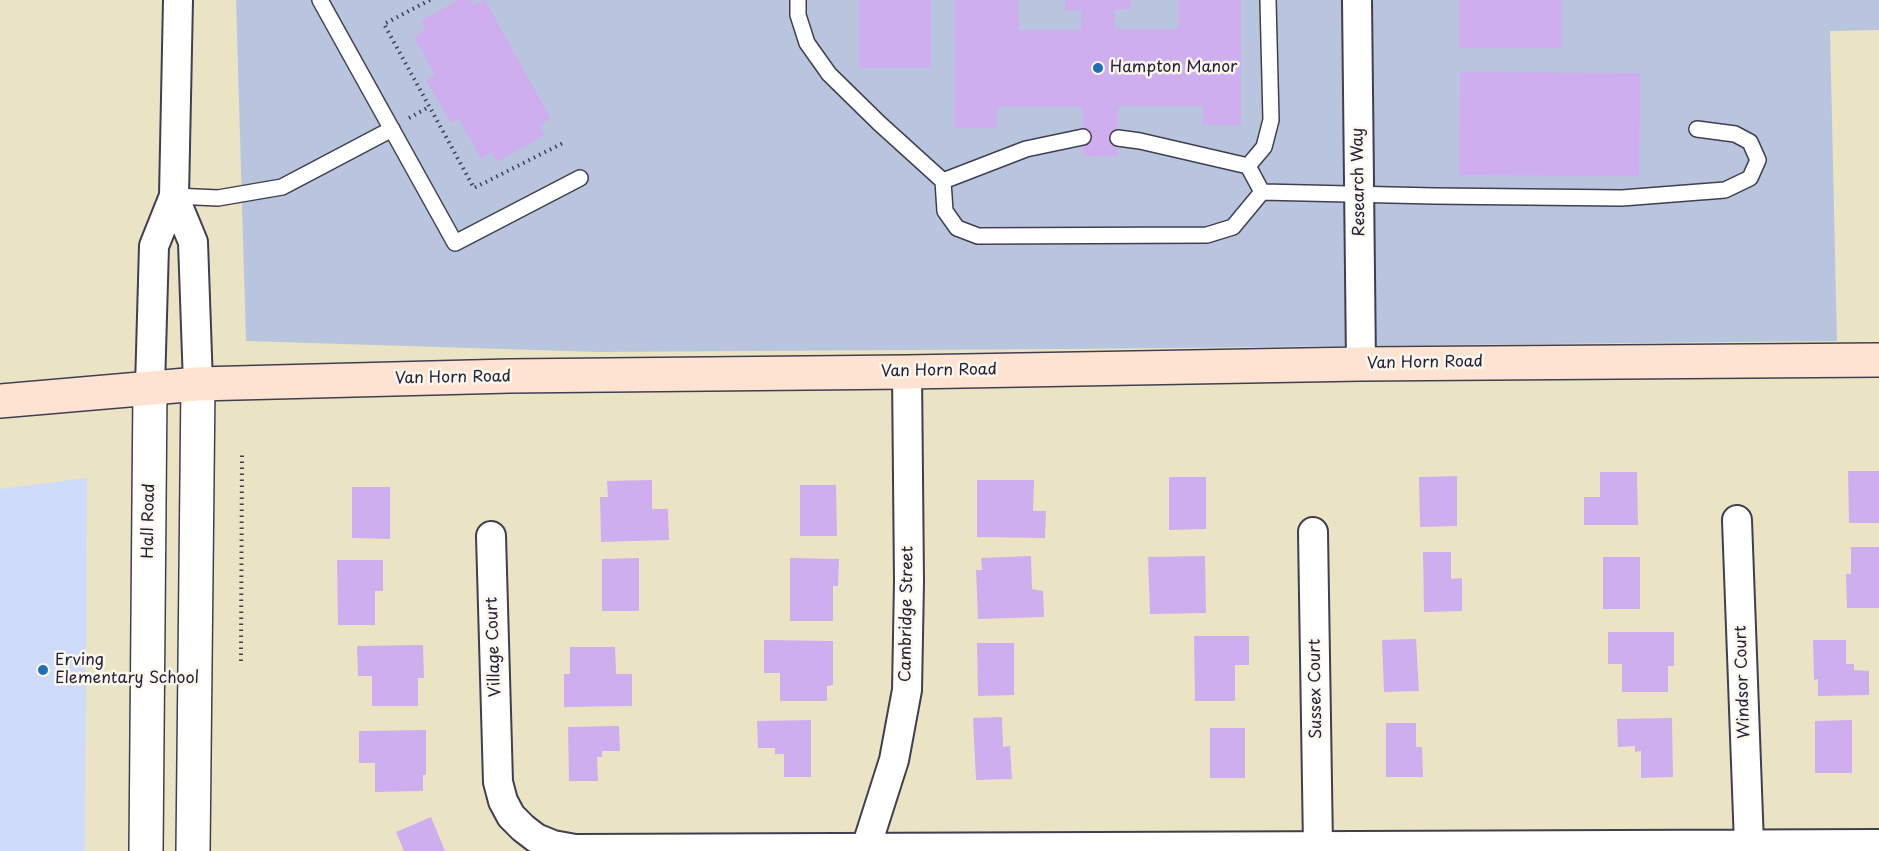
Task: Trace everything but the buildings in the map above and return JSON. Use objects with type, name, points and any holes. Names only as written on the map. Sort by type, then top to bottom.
[{"type":"main road","name":"Van Horn Road","points":[[0,401],[198,384],[510,376],[1361,364],[1879,360]]},
{"type":"street","name":"Hall Road","points":[[146,851],[150,387],[154,246],[174,196],[178,0]]},
{"type":"street","name":"Research Way","points":[[1357,0],[1361,364]]},
{"type":"street","name":"Hall Road","points":[[174,196],[193,242],[198,384],[194,851]]},
{"type":"street","name":"Cambridge Street","points":[[866,849],[894,760],[907,690],[909,582],[907,372]]},
{"type":"street","name":"Windsor Court","points":[[1737,520],[1749,844]]},
{"type":"street","name":"Sussex Court","points":[[1313,532],[1318,846]]},
{"type":"street","name":"Village Court","points":[[491,536],[498,782],[503,801],[511,816],[530,833],[553,845],[575,849],[866,849],[1879,844]]},
{"type":"lane","points":[[320,0],[455,243],[580,178]]},
{"type":"lane","points":[[798,0],[798,15],[807,43],[829,74],[943,181],[945,211],[957,228],[978,236],[1207,235],[1233,227],[1262,192]]},
{"type":"lane","points":[[1248,166],[1264,147],[1271,120],[1268,0]]},
{"type":"lane","points":[[174,196],[218,198],[282,187],[392,129]]},
{"type":"lane","points":[[1262,192],[1622,198],[1725,190],[1750,178],[1758,160],[1750,142],[1735,134],[1697,129]]},
{"type":"lane","points":[[943,181],[1026,149],[1083,137]]},
{"type":"lane","points":[[1118,138],[1248,166],[1262,192]]},
{"type":"path","points":[[430,0],[384,24],[474,188],[563,143]]},
{"type":"path","points":[[405,120],[429,107]]},
{"type":"path","points":[[242,453],[242,661]]},
{"type":"shaded area","points":[[236,0],[1879,0],[1879,30],[1830,31],[1837,341],[599,352],[246,341]]},
{"type":"shaded area","name":"Erving Elementary School","points":[[87,478],[85,851],[0,851],[0,489]]},
{"type":"place","name":"Hampton Manor","points":[[1098,68]]},
{"type":"place","name":"Erving Elementary School","points":[[43,670]]}]
